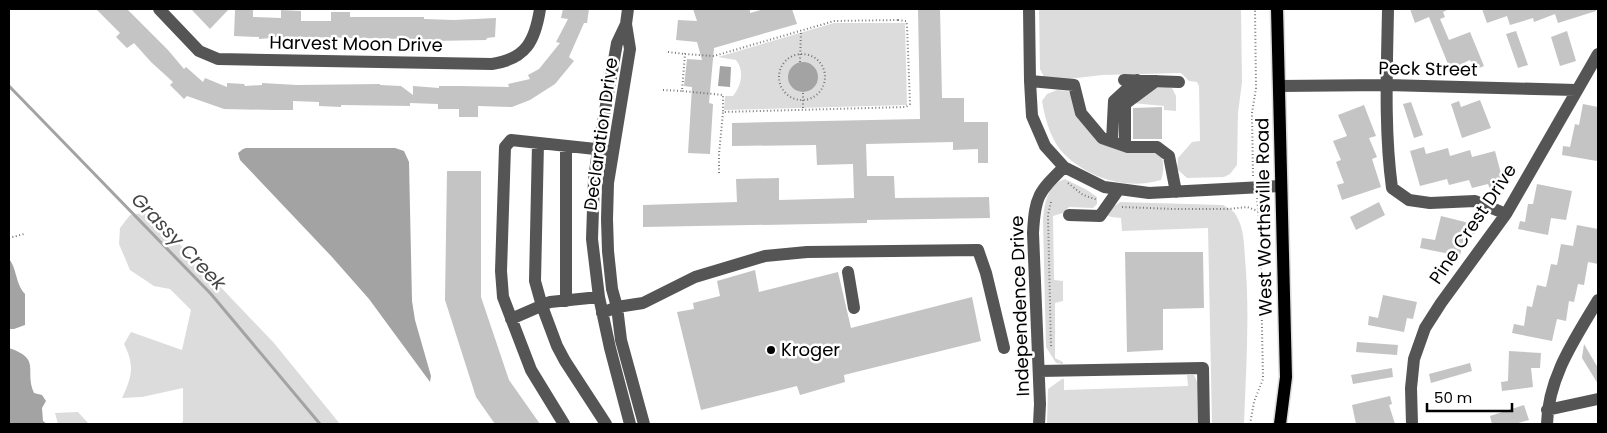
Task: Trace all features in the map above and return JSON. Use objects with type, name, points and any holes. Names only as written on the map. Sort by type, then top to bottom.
[{"type":"main road","name":"West Worthsville Road","points":[[1277,9],[1286,377],[1280,424]]},
{"type":"street","name":"Harvest Moon Drive","points":[[159,9],[199,51],[218,59],[492,64],[507,62],[519,55],[526,47],[534,36],[540,9]]},
{"type":"street","name":"Declaration Drive","points":[[628,9],[626,24],[630,49],[608,183],[608,251],[612,289],[617,307],[621,340],[644,424]]},
{"type":"street","points":[[1029,9],[1032,116],[1045,146],[1064,167],[1104,187],[1149,193],[1281,186]]},
{"type":"street","points":[[1388,9],[1387,85],[1392,188],[1409,200],[1430,203],[1475,201],[1506,214]]},
{"type":"street","name":"Declaration Drive","points":[[626,24],[617,43],[598,150],[594,179],[592,239],[602,313],[630,424]]},
{"type":"street","name":"Pine Crest Drive","points":[[1412,424],[1411,388],[1414,359],[1425,328],[1506,214],[1598,54]]},
{"type":"street","points":[[1030,81],[1074,86],[1081,113],[1102,138],[1118,143],[1157,147],[1169,156],[1176,192]]},
{"type":"street","points":[[1118,143],[1114,101],[1141,81],[1178,82]]},
{"type":"street","points":[[1118,143],[1125,104],[1141,81]]},
{"type":"street","name":"Peck Street","points":[[1279,86],[1387,85],[1576,90]]},
{"type":"street","points":[[564,424],[531,370],[503,297],[501,271],[505,147],[511,140],[613,150]]},
{"type":"street","points":[[538,143],[535,281],[557,346],[606,424]]},
{"type":"street","points":[[566,146],[566,301]]},
{"type":"street","name":"Independence Drive","points":[[1039,424],[1035,206],[1044,186],[1064,167]]},
{"type":"street","points":[[1070,214],[1100,216],[1119,189]]},
{"type":"street","points":[[602,313],[617,307],[643,302],[695,277],[765,256],[807,252],[978,250],[986,273],[1004,348]]},
{"type":"street","points":[[708,264],[721,269]]},
{"type":"street","points":[[848,272],[854,308]]},
{"type":"street","points":[[511,319],[550,302],[599,297]]},
{"type":"street","points":[[1547,424],[1547,410],[1554,381],[1566,355],[1598,300]]},
{"type":"street","points":[[1039,371],[1203,368],[1204,424]]},
{"type":"street","points":[[1547,410],[1598,399]]},
{"type":"path","points":[[1252,170],[1252,113],[1256,88],[1254,9]]},
{"type":"path","points":[[668,52],[714,56],[834,21],[906,21],[910,104],[906,108],[722,112]]},
{"type":"path","points":[[800,62],[802,31]]},
{"type":"path","points":[[682,92],[686,54]]},
{"type":"path","points":[[800,54],[808,54],[815,58],[824,69],[825,77],[820,92],[813,98],[803,100],[793,98],[784,92],[779,77],[781,67],[787,60],[800,54]]},
{"type":"path","points":[[663,90],[723,94],[719,173]]},
{"type":"path","points":[[803,93],[803,110]]},
{"type":"path","points":[[1065,181],[1083,195],[1115,206],[1174,209],[1247,207],[1258,210]]},
{"type":"path","points":[[1051,353],[1048,215],[1052,197]]},
{"type":"path","points":[[1250,424],[1254,402],[1263,379],[1258,206]]},
{"type":"path","points":[[9,238],[24,234]]},
{"type":"shaded area","points":[[1039,9],[1241,9],[1242,82],[1238,113],[1237,165],[1230,174],[1224,177],[1187,178],[1177,169],[1178,158],[1192,142],[1200,141],[1199,86],[1197,82],[1189,81],[1181,73],[1102,75],[1060,80],[1044,77],[1040,69]]},
{"type":"shaded area","points":[[834,23],[905,23],[907,105],[724,110],[725,96],[733,96],[740,83],[741,74],[736,60],[718,57]]},
{"type":"shaded area","points":[[803,62],[814,66],[818,77],[814,88],[803,92],[792,88],[788,77],[792,66]]},
{"type":"shaded area","points":[[720,66],[731,67],[730,87],[718,86]]},
{"type":"shaded area","points":[[1158,85],[1172,88],[1176,96],[1176,111],[1164,110],[1164,106],[1132,103]]},
{"type":"shaded area","points":[[1057,90],[1068,91],[1075,99],[1100,140],[1161,154],[1163,173],[1161,180],[1135,184],[1122,183],[1097,176],[1074,163],[1059,149],[1049,129],[1045,115],[1042,101],[1047,94]]},
{"type":"shaded area","points":[[246,148],[395,148],[404,151],[409,162],[412,301],[415,320],[431,376],[430,382],[369,299],[240,160],[238,153]]},
{"type":"shaded area","points":[[1065,179],[1097,197],[1097,204],[1093,208],[1069,207],[1063,213],[1053,216],[1054,280],[1063,281],[1063,301],[1055,303],[1055,358],[1063,362],[1063,364],[1056,363],[1046,347],[1043,221],[1044,208],[1050,190]]},
{"type":"shaded area","points":[[1120,202],[1223,205],[1236,215],[1243,237],[1247,299],[1244,424],[1212,424],[1208,228],[1122,231],[1121,218],[1107,215],[1107,212]]},
{"type":"shaded area","points":[[149,212],[274,343],[340,424],[178,424],[183,422],[183,388],[142,397],[122,398],[131,371],[130,359],[124,344],[131,332],[182,350],[191,310],[170,289],[154,286],[130,270],[119,244],[120,228],[130,215]]},
{"type":"shaded area","points":[[9,259],[19,285],[25,294],[25,325],[14,329],[9,329]]},
{"type":"shaded area","points":[[9,348],[19,352],[29,361],[31,385],[34,393],[42,395],[46,401],[42,408],[43,421],[47,424],[9,424]]},
{"type":"shaded area","points":[[1187,375],[1194,375],[1198,384],[1198,424],[1047,424],[1048,389],[1062,379],[1064,379],[1064,390],[1188,386]]},
{"type":"shaded area","points":[[78,412],[89,424],[58,424],[55,413]]},
{"type":"building","points":[[96,9],[127,9],[184,69],[186,67],[203,82],[205,78],[227,87],[227,83],[244,84],[245,86],[262,85],[262,83],[297,85],[380,84],[401,86],[413,95],[413,86],[439,88],[439,86],[509,87],[508,84],[530,79],[528,75],[539,69],[560,43],[556,42],[568,19],[561,18],[563,9],[589,9],[587,23],[584,23],[569,57],[574,61],[555,84],[530,100],[512,107],[478,106],[478,117],[459,117],[459,109],[438,109],[438,104],[410,103],[410,106],[341,105],[341,107],[319,106],[319,102],[293,101],[293,110],[274,110],[224,109],[187,96],[184,99],[170,85],[173,82],[134,43],[127,48],[116,37],[120,33]]},
{"type":"building","points":[[191,9],[229,9],[210,29]]},
{"type":"building","points":[[253,9],[253,17],[281,18],[281,10],[301,11],[301,21],[331,21],[331,12],[350,12],[350,17],[424,17],[424,19],[454,20],[496,18],[495,37],[487,38],[486,40],[431,41],[431,39],[300,37],[259,39],[259,37],[234,36],[235,10]]},
{"type":"building","points":[[693,9],[750,9],[750,13],[764,9],[792,9],[797,24],[714,48],[709,103],[713,104],[710,154],[688,153],[692,87],[684,86],[687,59],[702,60],[697,42],[676,40],[678,20],[697,21]]},
{"type":"building","points":[[918,9],[940,9],[942,98],[964,98],[964,122],[988,122],[988,163],[978,163],[978,149],[953,150],[953,142],[866,144],[867,176],[894,176],[895,198],[989,197],[990,218],[867,220],[867,223],[643,227],[643,205],[737,202],[736,179],[779,178],[779,200],[854,198],[853,164],[817,165],[816,145],[732,146],[732,123],[920,119]]},
{"type":"building","points":[[1410,9],[1449,9],[1443,12],[1445,17],[1440,19],[1449,40],[1470,32],[1484,66],[1474,70],[1470,60],[1450,69],[1429,17],[1415,23]]},
{"type":"building","points":[[1482,9],[1596,9],[1596,11],[1558,23],[1555,14],[1534,22],[1533,18],[1510,25],[1507,16],[1487,23]]},
{"type":"building","points":[[1516,31],[1528,65],[1518,68],[1506,34]]},
{"type":"building","points":[[1567,31],[1576,61],[1560,66],[1551,37]]},
{"type":"building","points":[[1480,100],[1491,128],[1462,138],[1451,104],[1459,101],[1461,107]]},
{"type":"building","points":[[1411,102],[1423,135],[1414,138],[1403,104]]},
{"type":"building","points":[[1583,104],[1598,107],[1597,161],[1562,155],[1563,146],[1570,147],[1575,124],[1579,125]]},
{"type":"building","points":[[1364,105],[1376,136],[1369,138],[1377,157],[1372,159],[1381,187],[1342,200],[1337,185],[1344,183],[1336,162],[1341,160],[1333,141],[1347,136],[1338,115]]},
{"type":"building","points":[[1162,107],[1162,139],[1133,139],[1133,108]]},
{"type":"building","points":[[1424,147],[1426,154],[1448,148],[1450,156],[1470,150],[1472,157],[1495,151],[1504,185],[1490,189],[1488,184],[1472,188],[1469,180],[1449,185],[1447,179],[1420,186],[1410,151]]},
{"type":"building","points":[[447,171],[481,171],[481,297],[509,380],[540,424],[495,424],[476,397],[445,300]]},
{"type":"building","points":[[1537,184],[1572,191],[1566,220],[1551,218],[1548,235],[1518,229],[1520,221],[1525,222],[1528,204],[1533,204]]},
{"type":"building","points":[[1379,202],[1385,215],[1356,230],[1350,217]]},
{"type":"building","points":[[1441,216],[1477,225],[1474,234],[1465,231],[1460,256],[1420,248],[1422,238],[1435,240]]},
{"type":"building","points":[[1577,225],[1598,229],[1598,264],[1588,262],[1584,285],[1578,284],[1574,302],[1569,301],[1566,321],[1557,319],[1552,341],[1512,333],[1514,324],[1524,326],[1527,306],[1532,307],[1537,285],[1546,287],[1551,264],[1557,265],[1561,244],[1573,246]]},
{"type":"building","points":[[1125,252],[1203,252],[1204,308],[1163,309],[1163,350],[1127,352]]},
{"type":"building","name":"Kroger","points":[[755,270],[759,292],[838,272],[851,328],[972,297],[981,341],[844,375],[845,382],[800,395],[797,386],[701,410],[677,312],[694,309],[693,303],[720,296],[717,281]]},
{"type":"building","points":[[1383,295],[1417,302],[1413,319],[1407,318],[1404,332],[1368,325],[1369,316],[1378,318]]},
{"type":"building","points":[[1357,342],[1398,345],[1397,355],[1356,352]]},
{"type":"building","points":[[1584,344],[1598,368],[1598,384],[1582,358]]},
{"type":"building","points":[[1509,351],[1541,353],[1540,368],[1531,368],[1533,387],[1502,391],[1501,382],[1508,381]]},
{"type":"building","points":[[1470,363],[1472,371],[1431,383],[1429,374]]},
{"type":"building","points":[[1392,368],[1393,377],[1353,384],[1351,375]]},
{"type":"building","points":[[1390,396],[1392,404],[1389,405],[1395,424],[1356,424],[1352,405]]},
{"type":"building","points":[[1524,405],[1529,420],[1515,424],[1492,424],[1490,416]]},
{"type":"waterway","name":"Grassy Creek","points":[[9,86],[211,294],[320,424]]},
{"type":"place","name":"Kroger","points":[[771,350]]}]
